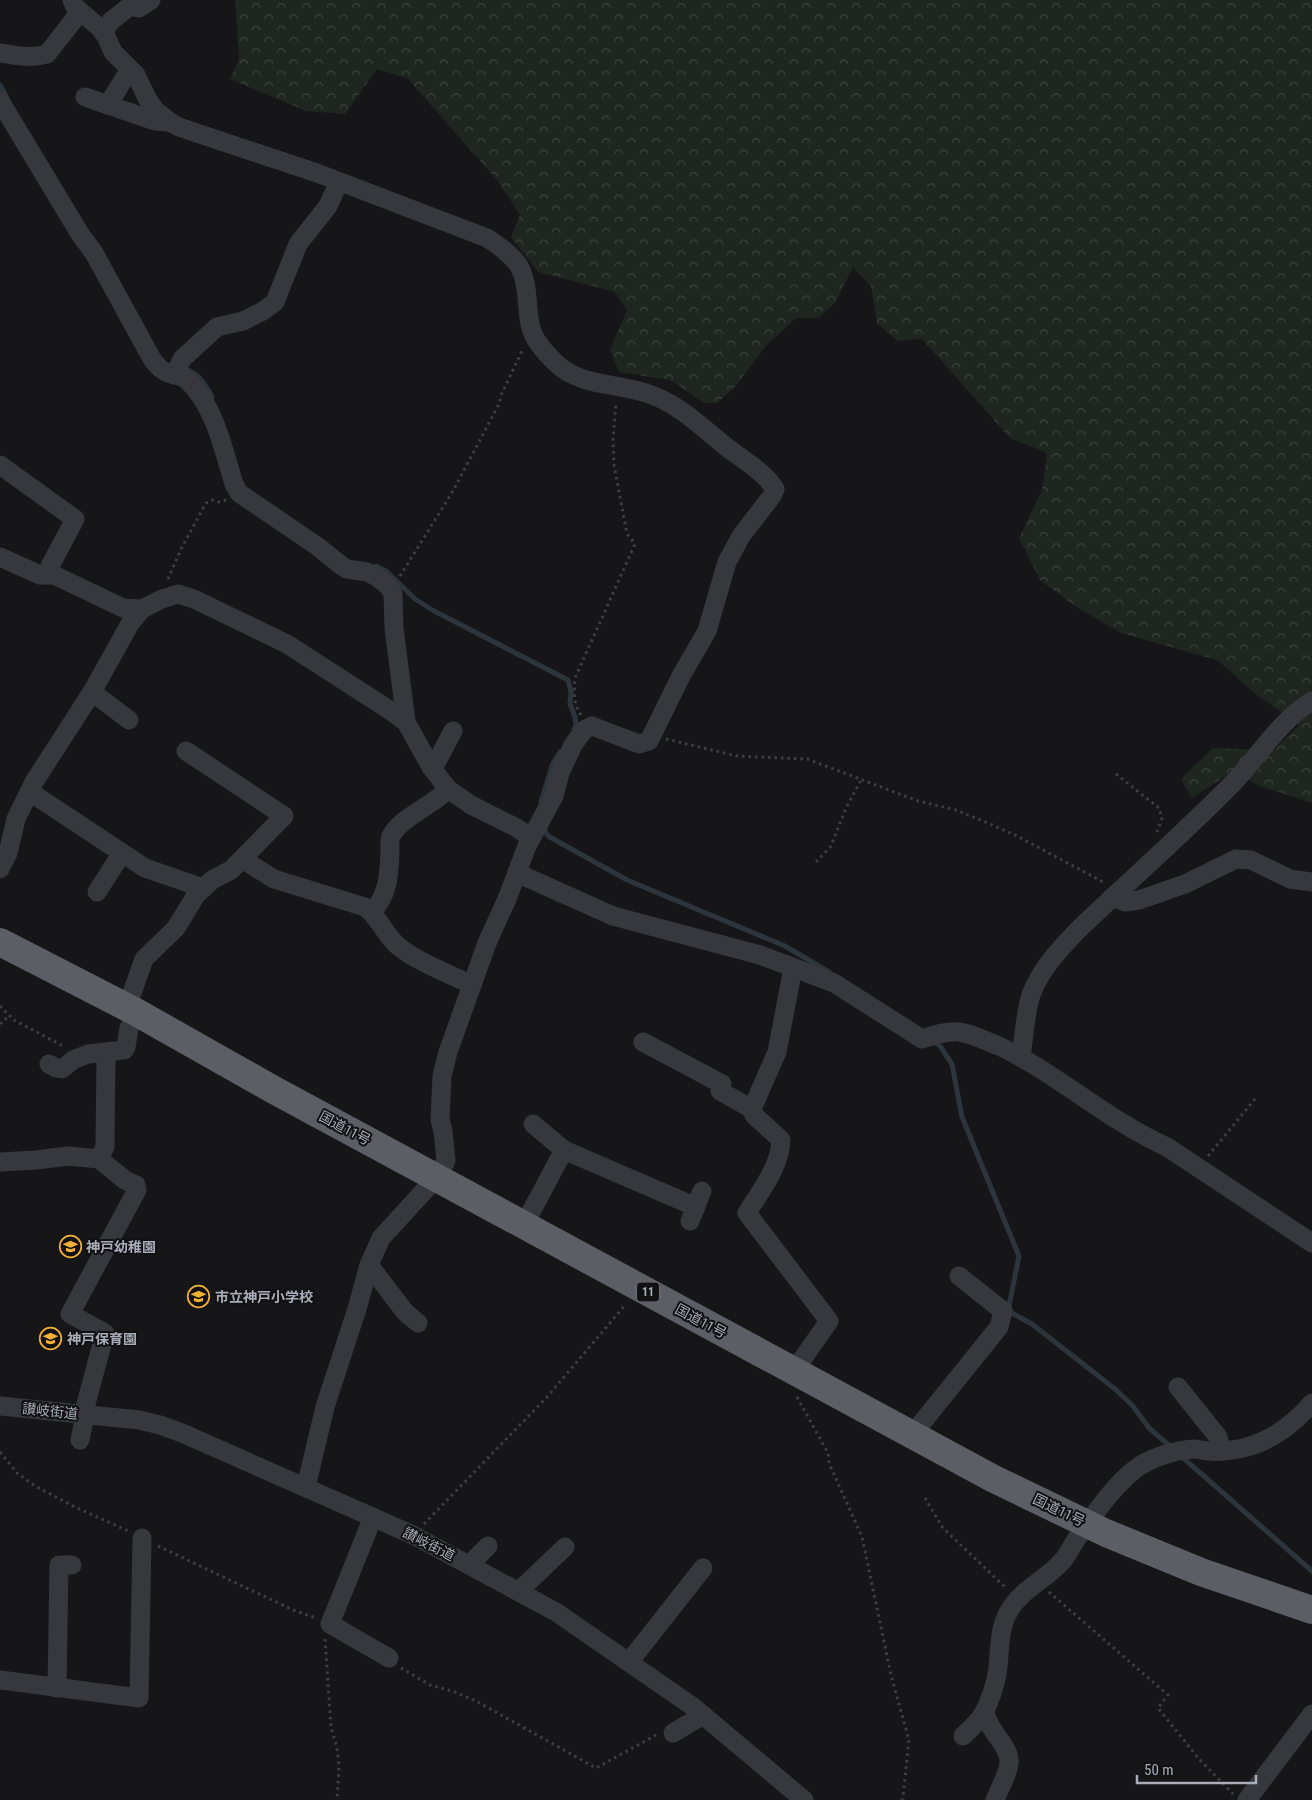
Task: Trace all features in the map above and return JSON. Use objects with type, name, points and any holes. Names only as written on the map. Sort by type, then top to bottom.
[{"type":"highway","name":"国道11号","points":[[0,942],[131,1010],[274,1090],[994,1479],[1088,1524],[1201,1572],[1312,1610]]},
{"type":"street","points":[[103,32],[111,21],[130,6],[139,8],[151,0]]},
{"type":"street","points":[[0,53],[27,57],[39,57],[47,54],[76,6],[103,32],[113,52],[136,74],[148,100],[155,110],[178,127],[317,173],[487,238],[499,246],[514,259],[524,277],[532,331],[544,350],[564,370],[591,381],[645,392],[668,401],[770,481],[775,490],[741,536],[727,562],[707,631],[681,676],[649,740],[639,744],[592,726],[584,730],[573,744],[560,773],[554,796],[531,838],[487,943],[448,1052],[442,1076],[440,1120],[443,1130],[446,1161],[436,1178],[381,1238],[368,1265],[357,1309],[325,1407],[306,1487]]},
{"type":"street","points":[[108,105],[130,69]]},
{"type":"street","points":[[85,97],[155,121],[170,122]]},
{"type":"street","points":[[0,101],[80,234],[94,253],[152,359],[158,367],[166,372],[185,378],[201,394],[239,493],[317,546],[342,566],[347,569],[367,572],[390,587],[393,594],[394,628],[406,722],[431,767],[448,790],[471,805],[517,828],[531,838]]},
{"type":"street","points":[[175,375],[182,359],[217,327],[243,321],[263,311],[274,302],[298,244],[328,206],[339,182]]},
{"type":"street","points":[[0,465],[76,519],[50,566],[48,575]]},
{"type":"street","points":[[0,557],[40,575],[54,575],[123,608],[142,609]]},
{"type":"street","points":[[0,869],[8,853],[16,819],[34,782],[92,692],[131,622],[142,609],[170,596],[178,594],[194,599],[287,644],[406,722]]},
{"type":"street","points":[[92,692],[129,720]]},
{"type":"street","points":[[1021,1057],[1031,996],[1040,976],[1054,956],[1076,932],[1234,781],[1262,748],[1303,706],[1312,701]]},
{"type":"street","points":[[431,767],[437,761],[453,731]]},
{"type":"street","points":[[49,1064],[62,1069],[73,1060],[124,1050],[131,1010],[144,959],[176,928],[196,895],[212,880],[231,870],[284,816],[186,752]]},
{"type":"street","points":[[372,912],[380,903],[388,879],[390,837],[398,827],[448,790]]},
{"type":"street","points":[[30,792],[145,868],[203,888]]},
{"type":"street","points":[[97,892],[122,853]]},
{"type":"street","points":[[1116,894],[1125,902],[1139,900],[1186,884],[1236,859],[1251,860],[1290,879],[1312,882]]},
{"type":"street","points":[[242,860],[274,879],[366,907],[398,946],[472,986]]},
{"type":"street","points":[[517,872],[613,916],[760,956],[834,983],[922,1039],[942,1033],[959,1032],[978,1037],[1021,1057],[1140,1136],[1167,1147],[1312,1244]]},
{"type":"street","points":[[793,968],[777,1052],[752,1109],[754,1115],[781,1140],[781,1152],[776,1166],[747,1213],[829,1321],[794,1372]]},
{"type":"street","points":[[643,1042],[722,1084],[720,1091],[752,1109]]},
{"type":"street","points":[[97,1054],[105,1146],[99,1159]]},
{"type":"street","points":[[534,1123],[564,1150],[627,1168],[696,1206]]},
{"type":"street","points":[[524,1225],[564,1150]]},
{"type":"street","points":[[0,1162],[69,1156],[99,1159],[126,1180],[136,1185],[137,1190],[70,1314],[105,1333],[84,1415],[80,1440]]},
{"type":"street","points":[[368,1265],[405,1312],[418,1323]]},
{"type":"street","points":[[912,1435],[999,1327],[1003,1311],[959,1276]]},
{"type":"street","points":[[1178,1387],[1218,1437],[1222,1451]]},
{"type":"street","points":[[963,1736],[985,1711],[996,1683],[1002,1626],[1008,1612],[1017,1599],[1063,1560],[1114,1489],[1134,1469],[1152,1458],[1194,1449],[1212,1452],[1234,1450],[1260,1442],[1281,1432],[1300,1418],[1312,1403]]},
{"type":"street","name":"讃岐街道","points":[[0,1406],[139,1420],[160,1425],[413,1535],[556,1612],[703,1715],[804,1800]]},
{"type":"street","points":[[373,1517],[330,1624],[389,1658]]},
{"type":"street","points":[[0,1680],[140,1698],[142,1538]]},
{"type":"street","points":[[469,1565],[488,1546]]},
{"type":"street","points":[[519,1592],[565,1547]]},
{"type":"street","points":[[57,1688],[65,1625],[59,1565],[72,1566]]},
{"type":"street","points":[[629,1662],[703,1568]]},
{"type":"street","points":[[985,1711],[986,1719],[1008,1752],[1009,1758],[1009,1765],[995,1800]]},
{"type":"street","points":[[1247,1800],[1312,1714]]},
{"type":"street","points":[[673,1733],[703,1715]]},
{"type":"path","points":[[390,587],[401,576],[453,491],[499,404],[502,392],[532,331]]},
{"type":"path","points":[[589,728],[576,707],[574,698],[575,678],[635,544],[627,534],[614,465],[613,440],[616,398],[612,386]]},
{"type":"path","points":[[170,596],[167,583],[181,549],[206,503],[212,500],[218,502],[226,500],[239,493]]},
{"type":"path","points":[[651,735],[722,754],[807,759],[918,802],[956,810],[1017,836],[1116,894]]},
{"type":"path","points":[[1116,774],[1159,808],[1162,818],[1151,846],[1147,865]]},
{"type":"path","points":[[816,862],[831,846],[846,808],[861,780]]},
{"type":"path","points":[[0,1006],[9,1016],[56,1044],[97,1054]]},
{"type":"path","points":[[0,1024],[9,1016]]},
{"type":"path","points":[[1198,1168],[1255,1099]]},
{"type":"path","points":[[413,1535],[547,1398],[639,1288]]},
{"type":"path","points":[[794,1372],[788,1380],[828,1453],[829,1463],[862,1537],[892,1675],[909,1740],[904,1797],[902,1800]]},
{"type":"path","points":[[925,1498],[943,1528],[1017,1599]]},
{"type":"path","points":[[1038,1583],[1168,1695],[1158,1708],[1199,1759],[1239,1800]]},
{"type":"path","points":[[330,1624],[325,1640],[331,1727],[337,1748],[339,1766],[337,1800]]},
{"type":"path","points":[[389,1658],[392,1663],[430,1685],[455,1692],[476,1701],[596,1768],[665,1731],[673,1733]]},
{"type":"green space","points":[[235,0],[1312,0],[1312,803],[1259,786],[1233,771],[1192,798],[1181,779],[1213,748],[1274,750],[1299,725],[1257,695],[1217,660],[1121,633],[1075,606],[1040,580],[1019,538],[1042,490],[1047,453],[1010,438],[922,339],[897,341],[877,323],[871,286],[853,267],[835,303],[819,318],[796,318],[765,347],[736,386],[717,403],[704,403],[670,380],[619,372],[610,350],[627,310],[615,292],[538,272],[511,237],[520,215],[497,180],[407,78],[377,69],[345,114],[306,111],[230,79],[239,59]]},
{"type":"waterway","points":[[0,85],[7,98]]},
{"type":"waterway","points":[[184,369],[198,376],[212,397]]},
{"type":"waterway","points":[[376,566],[386,571],[415,599],[434,611],[568,680],[571,692],[570,704],[576,725],[574,729]]},
{"type":"waterway","points":[[541,802],[553,763],[560,752]]},
{"type":"waterway","points":[[543,827],[548,836],[627,880],[785,946],[829,972]]},
{"type":"waterway","points":[[932,1040],[940,1046],[952,1064],[962,1117],[1019,1256],[1008,1311],[1032,1324],[1115,1389],[1132,1405],[1149,1428],[1172,1448]]},
{"type":"waterway","points":[[1181,1456],[1312,1571]]},
{"type":"place","name":"神戸幼稚園","points":[[70,1247]]},
{"type":"place","name":"市立神戸小学校","points":[[199,1297]]},
{"type":"place","name":"神戸保育園","points":[[51,1339]]}]
